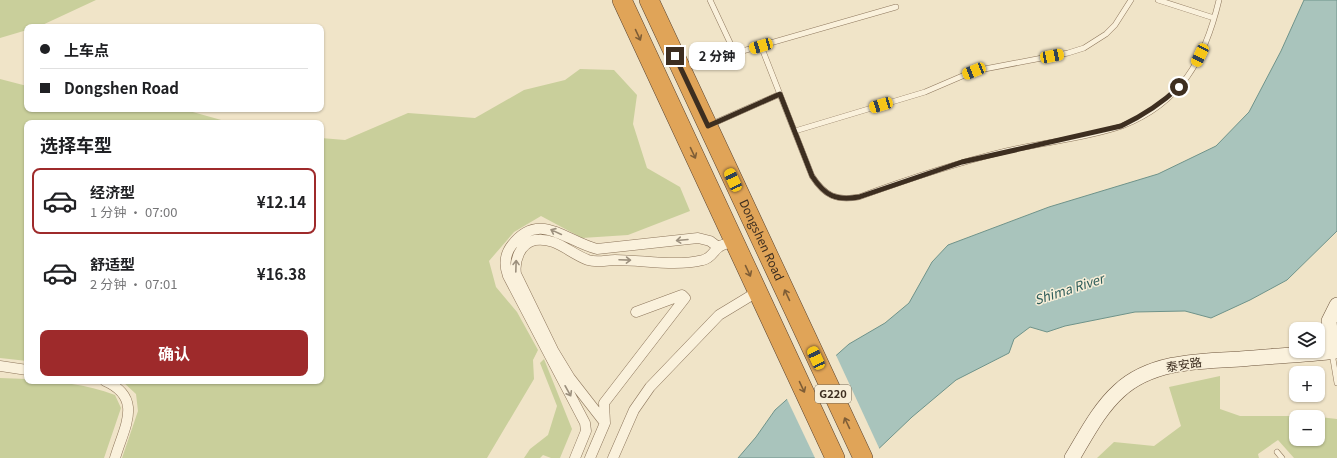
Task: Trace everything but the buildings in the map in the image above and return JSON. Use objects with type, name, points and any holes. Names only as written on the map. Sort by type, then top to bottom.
[{"type":"highway","name":"G220","points":[[622,0],[726,244],[757,292],[835,458]]},
{"type":"highway","name":"Dongshen Road","points":[[649,0],[863,458]]},
{"type":"street","points":[[575,458],[586,431],[585,423],[508,276],[504,260],[509,248],[517,238],[526,232],[538,228],[550,229],[586,246],[597,249],[698,238],[726,244]]},
{"type":"street","points":[[605,423],[570,378],[553,350],[516,274],[515,265],[517,255],[533,240],[546,239],[588,260],[597,262],[612,260],[674,264],[705,260],[726,244]]},
{"type":"street","points":[[613,458],[634,410],[650,387],[719,315],[757,292]]},
{"type":"street","points":[[590,458],[605,423],[604,403],[685,298],[679,296],[664,303],[636,312]]},
{"type":"street","points":[[1334,352],[1328,321],[1337,305]]},
{"type":"street","name":"泰安路","points":[[1072,458],[1104,408],[1120,390],[1139,377],[1161,368],[1190,362],[1334,352]]},
{"type":"street","points":[[0,366],[24,370]]},
{"type":"street","points":[[111,384],[129,403],[130,412],[115,458]]},
{"type":"lane","points":[[710,0],[736,51],[743,51],[896,7]]},
{"type":"lane","points":[[795,131],[925,92],[974,71],[1068,53],[1084,48],[1106,34],[1115,25],[1131,0]]},
{"type":"lane","points":[[1158,0],[1214,18]]},
{"type":"lane","points":[[761,46],[812,176],[818,185],[835,198],[846,199],[859,197],[962,162],[1121,126],[1146,114],[1164,102],[1179,87],[1194,68],[1206,42],[1219,0]]},
{"type":"lane","points":[[708,126],[780,94]]},
{"type":"lane","points":[[1334,352],[1337,383]]},
{"type":"lane","points":[[1277,452],[1282,458]]},
{"type":"green space","points":[[0,0],[96,0],[44,24],[24,24],[24,31],[0,38]]},
{"type":"green space","points":[[580,69],[614,70],[637,95],[633,124],[647,168],[680,187],[690,211],[628,235],[582,238],[541,216],[514,232],[489,261],[496,287],[517,312],[538,350],[533,360],[534,379],[487,458],[122,458],[138,411],[136,394],[125,384],[324,384],[324,138],[345,140],[408,113],[475,118],[524,90],[565,80]]},
{"type":"green space","points":[[0,79],[24,85],[24,112],[193,112],[221,120],[24,120],[24,361],[0,358]]},
{"type":"green space","points":[[544,359],[572,429],[560,458],[551,458],[543,455],[540,458],[524,458],[530,449],[548,435],[557,406],[540,363]]},
{"type":"green space","points":[[1220,376],[1220,409],[1240,416],[1289,416],[1289,446],[1325,446],[1325,418],[1337,419],[1337,458],[1294,458],[1278,440],[1258,454],[1259,458],[1097,458],[1114,442],[1154,446],[1181,426],[1169,387]]},
{"type":"green space","points":[[0,378],[24,379],[24,384],[72,384],[93,388],[115,395],[121,408],[104,458],[0,458]]},
{"type":"water","name":"Shima River","points":[[1304,0],[1337,0],[1337,231],[1287,280],[1250,300],[1211,318],[1185,311],[1135,312],[1065,326],[1047,332],[1030,327],[1014,339],[1009,353],[956,380],[912,417],[869,458],[738,458],[756,437],[775,410],[849,344],[885,323],[909,303],[932,262],[948,245],[1049,207],[1158,174],[1216,146],[1249,112],[1281,51]]},
{"type":"pier","points":[[835,353],[880,450],[872,458],[815,458],[786,397]]},
{"type":"route","points":[[675,56],[708,126],[780,94],[812,176],[818,185],[826,192],[835,198],[846,199],[859,197],[930,171],[1007,150],[1092,134],[1121,126],[1146,114],[1164,102],[1179,87]]}]
